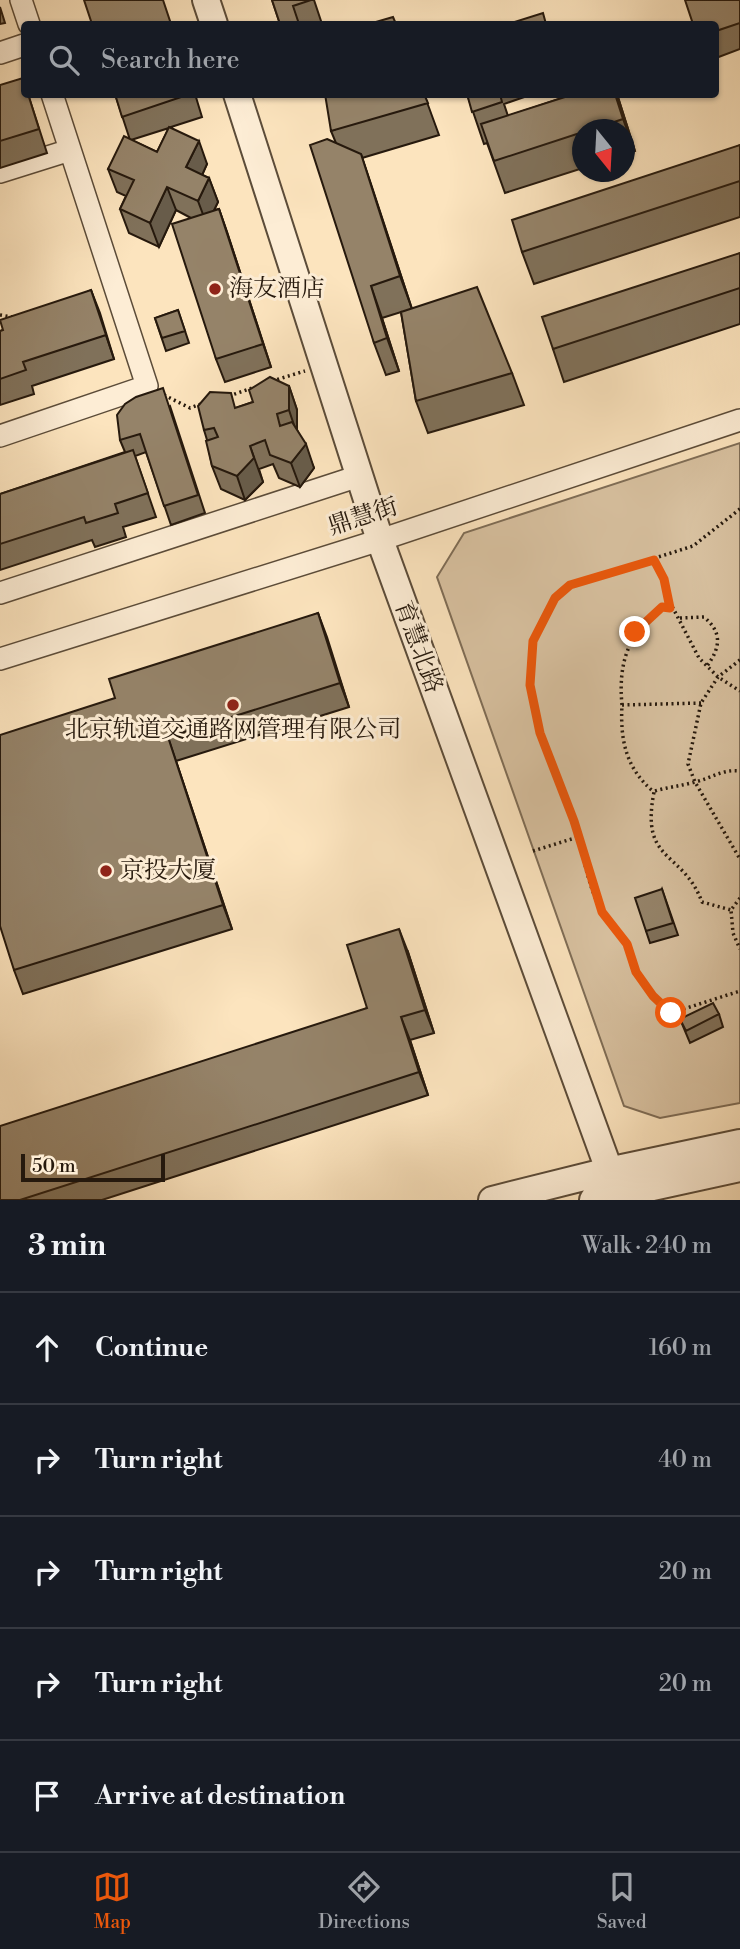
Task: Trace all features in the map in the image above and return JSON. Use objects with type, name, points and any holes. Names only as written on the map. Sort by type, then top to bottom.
[{"type":"street","points":[[21,0],[28,21]]},
{"type":"street","points":[[206,0],[213,21]]},
{"type":"street","points":[[0,53],[21,46]]},
{"type":"street","points":[[0,436],[147,386],[53,98]]},
{"type":"street","name":"育慧北路","points":[[238,98],[380,540],[610,1191]]},
{"type":"street","points":[[0,172],[70,150]]},
{"type":"street","name":"鼎慧街","points":[[0,659],[380,540],[740,420]]},
{"type":"street","points":[[0,593],[359,476]]},
{"type":"street","points":[[610,1191],[740,1143]]},
{"type":"street","points":[[492,1200],[610,1191],[740,1168]]},
{"type":"path","points":[[0,315],[19,317]]},
{"type":"path","points":[[226,397],[324,366]]},
{"type":"path","points":[[147,386],[190,408],[202,404]]},
{"type":"path","points":[[740,509],[693,547],[570,585],[555,598],[533,641],[530,685],[540,733],[602,912],[627,944],[636,972],[671,1013],[740,991]]},
{"type":"path","points":[[654,560],[664,579],[670,608],[680,618],[691,644],[718,677],[740,691]]},
{"type":"path","points":[[654,792],[637,778],[625,750],[621,728],[621,664],[635,632],[662,607],[670,608]]},
{"type":"path","points":[[680,618],[704,617],[713,625],[718,635],[718,646],[707,666]]},
{"type":"path","points":[[740,660],[718,677],[701,703],[688,764],[695,782],[740,859]]},
{"type":"path","points":[[622,705],[701,703]]},
{"type":"path","points":[[654,792],[728,770],[740,771]]},
{"type":"path","points":[[654,792],[650,834],[660,849],[694,882],[702,902],[731,910]]},
{"type":"path","points":[[533,850],[578,837]]},
{"type":"path","points":[[740,898],[731,910],[733,933],[740,949]]},
{"type":"shaded area","points":[[740,443],[740,1103],[660,1118],[624,1106],[437,577],[464,533]]},
{"type":"building","points":[[84,0],[163,0],[170,21],[91,21]]},
{"type":"building","points":[[272,0],[311,0],[293,6],[298,21],[279,21]]},
{"type":"building","points":[[685,0],[740,0],[740,23],[719,30],[719,21],[692,21]]},
{"type":"building","points":[[543,13],[545,21],[518,21]]},
{"type":"building","points":[[393,17],[395,21],[379,21]]},
{"type":"building","points":[[21,79],[21,98],[29,98],[39,129],[0,141],[0,85]]},
{"type":"building","points":[[116,98],[178,98],[122,117]]},
{"type":"building","points":[[326,98],[426,98],[428,103],[331,131]]},
{"type":"building","points":[[468,98],[501,98],[502,102],[472,112]]},
{"type":"building","points":[[562,98],[616,98],[623,119],[572,119],[572,136],[494,161],[481,124]]},
{"type":"building","points":[[169,127],[199,141],[186,167],[209,178],[198,201],[167,187],[150,223],[120,209],[134,180],[108,169],[124,136],[157,152]]},
{"type":"building","points":[[327,139],[361,154],[400,276],[371,286],[387,338],[374,343],[310,145]]},
{"type":"building","points":[[740,145],[740,181],[522,252],[512,220],[628,182],[635,182],[635,180]]},
{"type":"building","points":[[219,209],[263,344],[216,359],[172,224]]},
{"type":"building","points":[[740,253],[740,288],[553,349],[542,317]]},
{"type":"building","points":[[477,287],[512,373],[416,401],[401,312]]},
{"type":"building","points":[[91,290],[106,335],[23,362],[26,370],[0,379],[0,331],[3,330],[0,320]]},
{"type":"building","points":[[178,310],[185,331],[162,338],[155,318]]},
{"type":"building","points":[[270,377],[289,386],[289,410],[277,414],[280,426],[292,422],[306,444],[291,463],[270,455],[265,440],[250,446],[254,458],[237,476],[212,466],[206,441],[218,437],[214,428],[204,430],[198,406],[210,392],[231,393],[235,408],[253,402],[249,390]]},
{"type":"building","points":[[163,388],[198,495],[164,506],[140,434],[120,440],[117,415],[125,404],[136,397]]},
{"type":"building","points":[[133,450],[148,493],[115,504],[118,513],[86,523],[84,517],[0,544],[0,494]]},
{"type":"building","name":"京投大厦","points":[[318,613],[340,683],[168,737],[223,905],[14,970],[0,926],[0,735],[115,698],[109,679]]},
{"type":"building","points":[[662,889],[673,923],[646,931],[635,898]]},
{"type":"building","points":[[399,929],[425,1010],[401,1017],[419,1072],[20,1200],[0,1200],[0,1126],[367,1008],[347,945]]},
{"type":"building","points":[[713,1003],[719,1014],[686,1031],[680,1019]]},
{"type":"place","name":"海友酒店","points":[[215,289]]},
{"type":"place","name":"北京轨道交通路网管理有限公司","points":[[233,705]]},
{"type":"place","name":"京投大厦","points":[[106,871]]},
{"type":"route","points":[[635,632],[662,607],[670,608],[664,579],[654,560],[570,585],[555,598],[542,618],[533,641],[530,685],[540,733],[574,821],[602,912],[627,944],[636,972],[653,996],[671,1013]]}]
